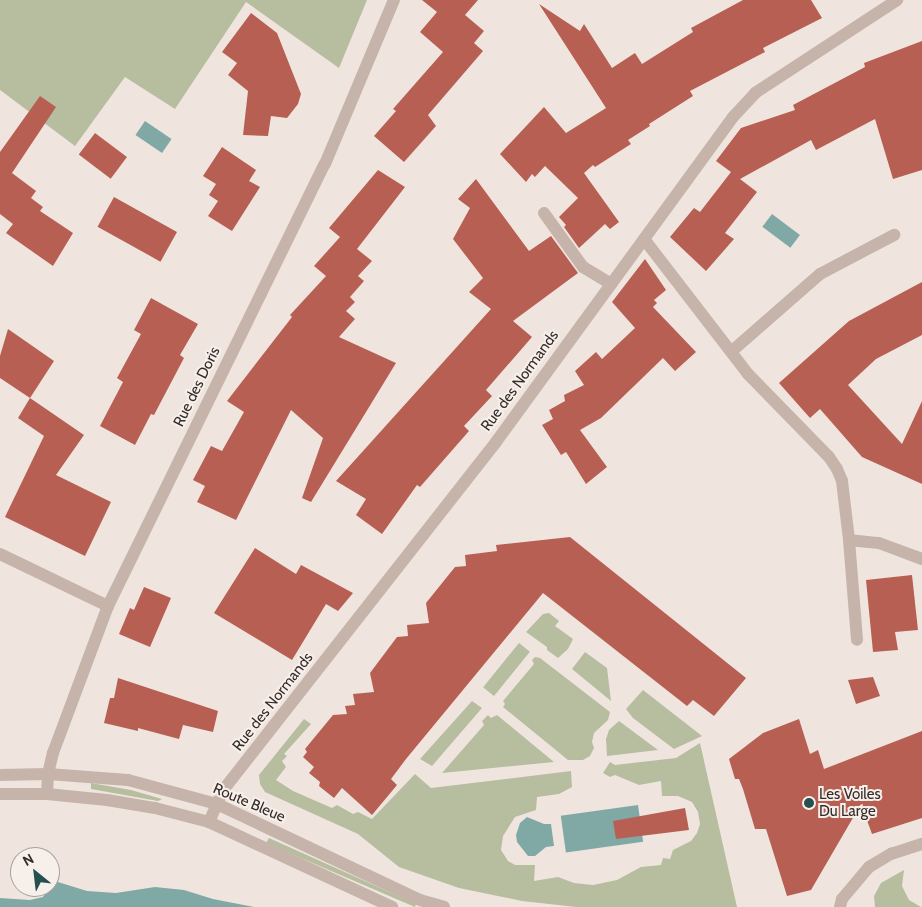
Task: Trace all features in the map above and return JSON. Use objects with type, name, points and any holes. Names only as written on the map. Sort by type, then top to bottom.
[{"type":"street","name":"Rue des Doris","points":[[48,794],[48,774],[53,753],[108,606],[325,164],[394,0]]},
{"type":"street","name":"Rue des Normands","points":[[209,822],[224,789],[496,442],[732,117],[755,93],[897,0]]},
{"type":"street","points":[[544,213],[582,267],[611,284]]},
{"type":"street","points":[[732,351],[820,274],[894,235]]},
{"type":"street","points":[[644,239],[748,374],[829,457],[837,469],[842,481],[858,640]]},
{"type":"street","points":[[849,540],[879,543],[922,559]]},
{"type":"street","points":[[0,554],[108,606]]},
{"type":"street","name":"Route Bleue","points":[[0,776],[48,774],[128,780],[217,804],[420,900],[444,907]]},
{"type":"street","points":[[0,794],[48,794],[107,800],[155,808],[209,822],[392,907]]},
{"type":"street","points":[[840,907],[842,899],[869,867],[891,854],[922,844]]},
{"type":"green space","points":[[0,0],[367,0],[339,68],[246,2],[175,109],[125,77],[75,146],[0,90]]},
{"type":"green space","points":[[549,613],[559,621],[555,626],[573,639],[568,649],[558,658],[547,650],[547,647],[526,632],[543,614]]},
{"type":"green space","points":[[519,643],[530,652],[494,696],[483,687]]},
{"type":"green space","points":[[585,652],[607,668],[611,701],[572,669]]},
{"type":"green space","points":[[535,657],[540,658],[610,712],[608,720],[594,733],[592,742],[594,748],[590,756],[583,760],[568,760],[503,707],[505,704],[503,701],[534,664],[532,660]]},
{"type":"green space","points":[[643,690],[702,736],[674,749],[633,718],[626,709]]},
{"type":"green space","points":[[472,701],[482,708],[432,766],[420,759]]},
{"type":"green space","points":[[488,715],[491,718],[497,715],[554,762],[442,773],[484,725],[482,721]]},
{"type":"green space","points":[[304,719],[311,724],[284,754],[287,756],[282,761],[286,767],[276,780],[293,791],[332,808],[337,805],[353,814],[358,812],[372,819],[415,774],[431,788],[571,771],[572,787],[559,794],[537,797],[536,810],[515,817],[503,836],[501,850],[508,861],[515,865],[535,865],[534,881],[558,877],[574,883],[593,885],[617,880],[641,867],[661,865],[663,858],[670,859],[673,850],[691,841],[697,833],[700,824],[698,812],[692,802],[678,796],[662,796],[661,781],[639,785],[615,775],[610,777],[603,773],[610,762],[615,765],[676,758],[700,743],[737,907],[576,907],[522,901],[459,888],[399,867],[358,834],[265,792],[260,784],[259,775]]},
{"type":"green space","points":[[619,721],[658,750],[607,756],[606,739],[609,730]]},
{"type":"green space","points":[[91,783],[131,790],[162,799],[158,801],[91,789]]},
{"type":"green space","points":[[269,838],[416,904],[415,907],[266,843]]},
{"type":"green space","points":[[904,870],[902,886],[909,900],[921,907],[875,907],[874,896],[881,883]]},
{"type":"water","points":[[145,121],[172,139],[162,153],[135,135]]},
{"type":"water","points":[[772,214],[800,235],[790,248],[762,227]]},
{"type":"water","points":[[638,805],[643,842],[566,852],[561,816]]},
{"type":"water","points":[[527,817],[544,824],[551,824],[554,846],[546,847],[535,856],[528,856],[517,842],[516,835],[520,823]]},
{"type":"water","points":[[60,883],[87,891],[116,893],[155,887],[184,890],[213,899],[254,907],[0,907],[0,898],[30,900],[43,897],[60,897]]},
{"type":"building","points":[[422,0],[478,0],[465,15],[484,31],[474,43],[483,51],[428,115],[436,126],[404,162],[374,136],[396,111],[393,109],[443,52],[420,32],[437,12]]},
{"type":"building","points":[[743,0],[811,0],[822,18],[763,48],[765,52],[690,91],[693,96],[628,140],[631,144],[595,167],[593,165],[584,173],[619,222],[610,229],[605,224],[579,248],[564,227],[566,225],[559,217],[578,198],[545,166],[535,177],[532,174],[526,182],[500,154],[544,107],[566,133],[606,108],[539,4],[580,31],[584,24],[612,68],[635,53],[642,64],[693,32],[691,28]]},
{"type":"building","points":[[251,13],[277,33],[301,94],[298,104],[287,118],[271,116],[268,136],[243,135],[248,91],[228,75],[237,63],[222,52]]},
{"type":"building","points":[[922,41],[922,170],[893,179],[875,119],[816,150],[811,140],[740,179],[757,192],[725,233],[734,239],[706,271],[670,237],[694,208],[700,212],[731,172],[716,161],[741,128],[795,110],[793,105],[865,67],[864,63]]},
{"type":"building","points":[[40,96],[56,107],[12,173],[36,191],[31,198],[43,207],[40,211],[73,233],[53,266],[6,233],[13,224],[0,214],[0,152]]},
{"type":"building","points":[[95,133],[127,157],[111,179],[79,155]]},
{"type":"building","points":[[222,147],[256,170],[249,181],[260,187],[232,231],[208,216],[218,201],[209,195],[216,184],[203,176]]},
{"type":"building","points":[[378,170],[405,187],[357,249],[372,261],[358,276],[364,281],[350,297],[355,302],[346,311],[355,319],[339,337],[396,363],[311,502],[302,498],[323,438],[291,410],[236,520],[197,502],[205,486],[193,480],[211,446],[222,451],[244,412],[227,401],[292,317],[290,315],[326,276],[314,266],[340,237],[329,228]]},
{"type":"building","points":[[476,179],[529,251],[551,236],[578,273],[513,321],[532,337],[486,390],[492,396],[464,426],[469,431],[420,487],[417,485],[382,534],[356,515],[366,499],[336,481],[491,309],[469,292],[483,278],[453,239],[470,208],[458,199]]},
{"type":"building","points":[[114,197],[177,232],[160,262],[98,227]]},
{"type":"building","points":[[645,259],[666,290],[654,300],[657,303],[653,307],[696,352],[675,371],[663,358],[601,418],[580,430],[607,467],[586,484],[566,452],[561,455],[542,425],[553,419],[549,410],[565,401],[564,395],[584,385],[575,371],[596,352],[602,359],[635,328],[612,302]]},
{"type":"building","points":[[922,282],[922,335],[876,359],[848,385],[902,444],[922,401],[922,484],[862,457],[820,409],[810,418],[779,383],[849,321]]},
{"type":"building","points":[[151,298],[198,324],[180,355],[184,358],[154,415],[151,414],[135,445],[100,426],[123,382],[117,378],[141,334],[134,330]]},
{"type":"building","points":[[8,329],[54,361],[30,398],[0,378],[0,356]]},
{"type":"building","points":[[30,398],[84,435],[56,475],[111,502],[85,556],[5,517],[44,436],[18,418]]},
{"type":"building","points":[[570,537],[746,678],[714,716],[693,700],[687,706],[543,593],[406,759],[391,779],[397,785],[372,815],[342,788],[334,798],[319,786],[320,782],[309,773],[314,767],[303,757],[307,752],[305,749],[333,715],[347,714],[345,706],[355,705],[353,694],[374,692],[370,673],[397,637],[408,636],[407,625],[429,623],[426,603],[455,567],[466,566],[465,555],[497,551],[496,545]]},
{"type":"building","points":[[255,548],[296,574],[301,565],[353,593],[338,611],[326,604],[292,660],[214,613]]},
{"type":"building","points":[[912,575],[918,630],[895,632],[898,650],[873,652],[866,580]]},
{"type":"building","points":[[144,587],[171,598],[150,647],[119,634],[130,608],[134,610]]},
{"type":"building","points":[[873,677],[880,696],[856,704],[848,680]]},
{"type":"building","points":[[118,678],[218,711],[213,732],[183,725],[179,739],[138,728],[138,731],[104,723],[110,698],[114,698]]},
{"type":"building","name":"Les Voiles Du Large","points":[[799,719],[810,754],[818,750],[824,769],[922,731],[922,818],[872,834],[861,804],[811,890],[787,896],[766,829],[755,829],[743,789],[739,779],[735,779],[729,759],[763,733]]},
{"type":"building","points":[[685,808],[689,830],[616,839],[613,821]]},
{"type":"place","name":"Les Voiles Du Large","points":[[809,803]]}]
